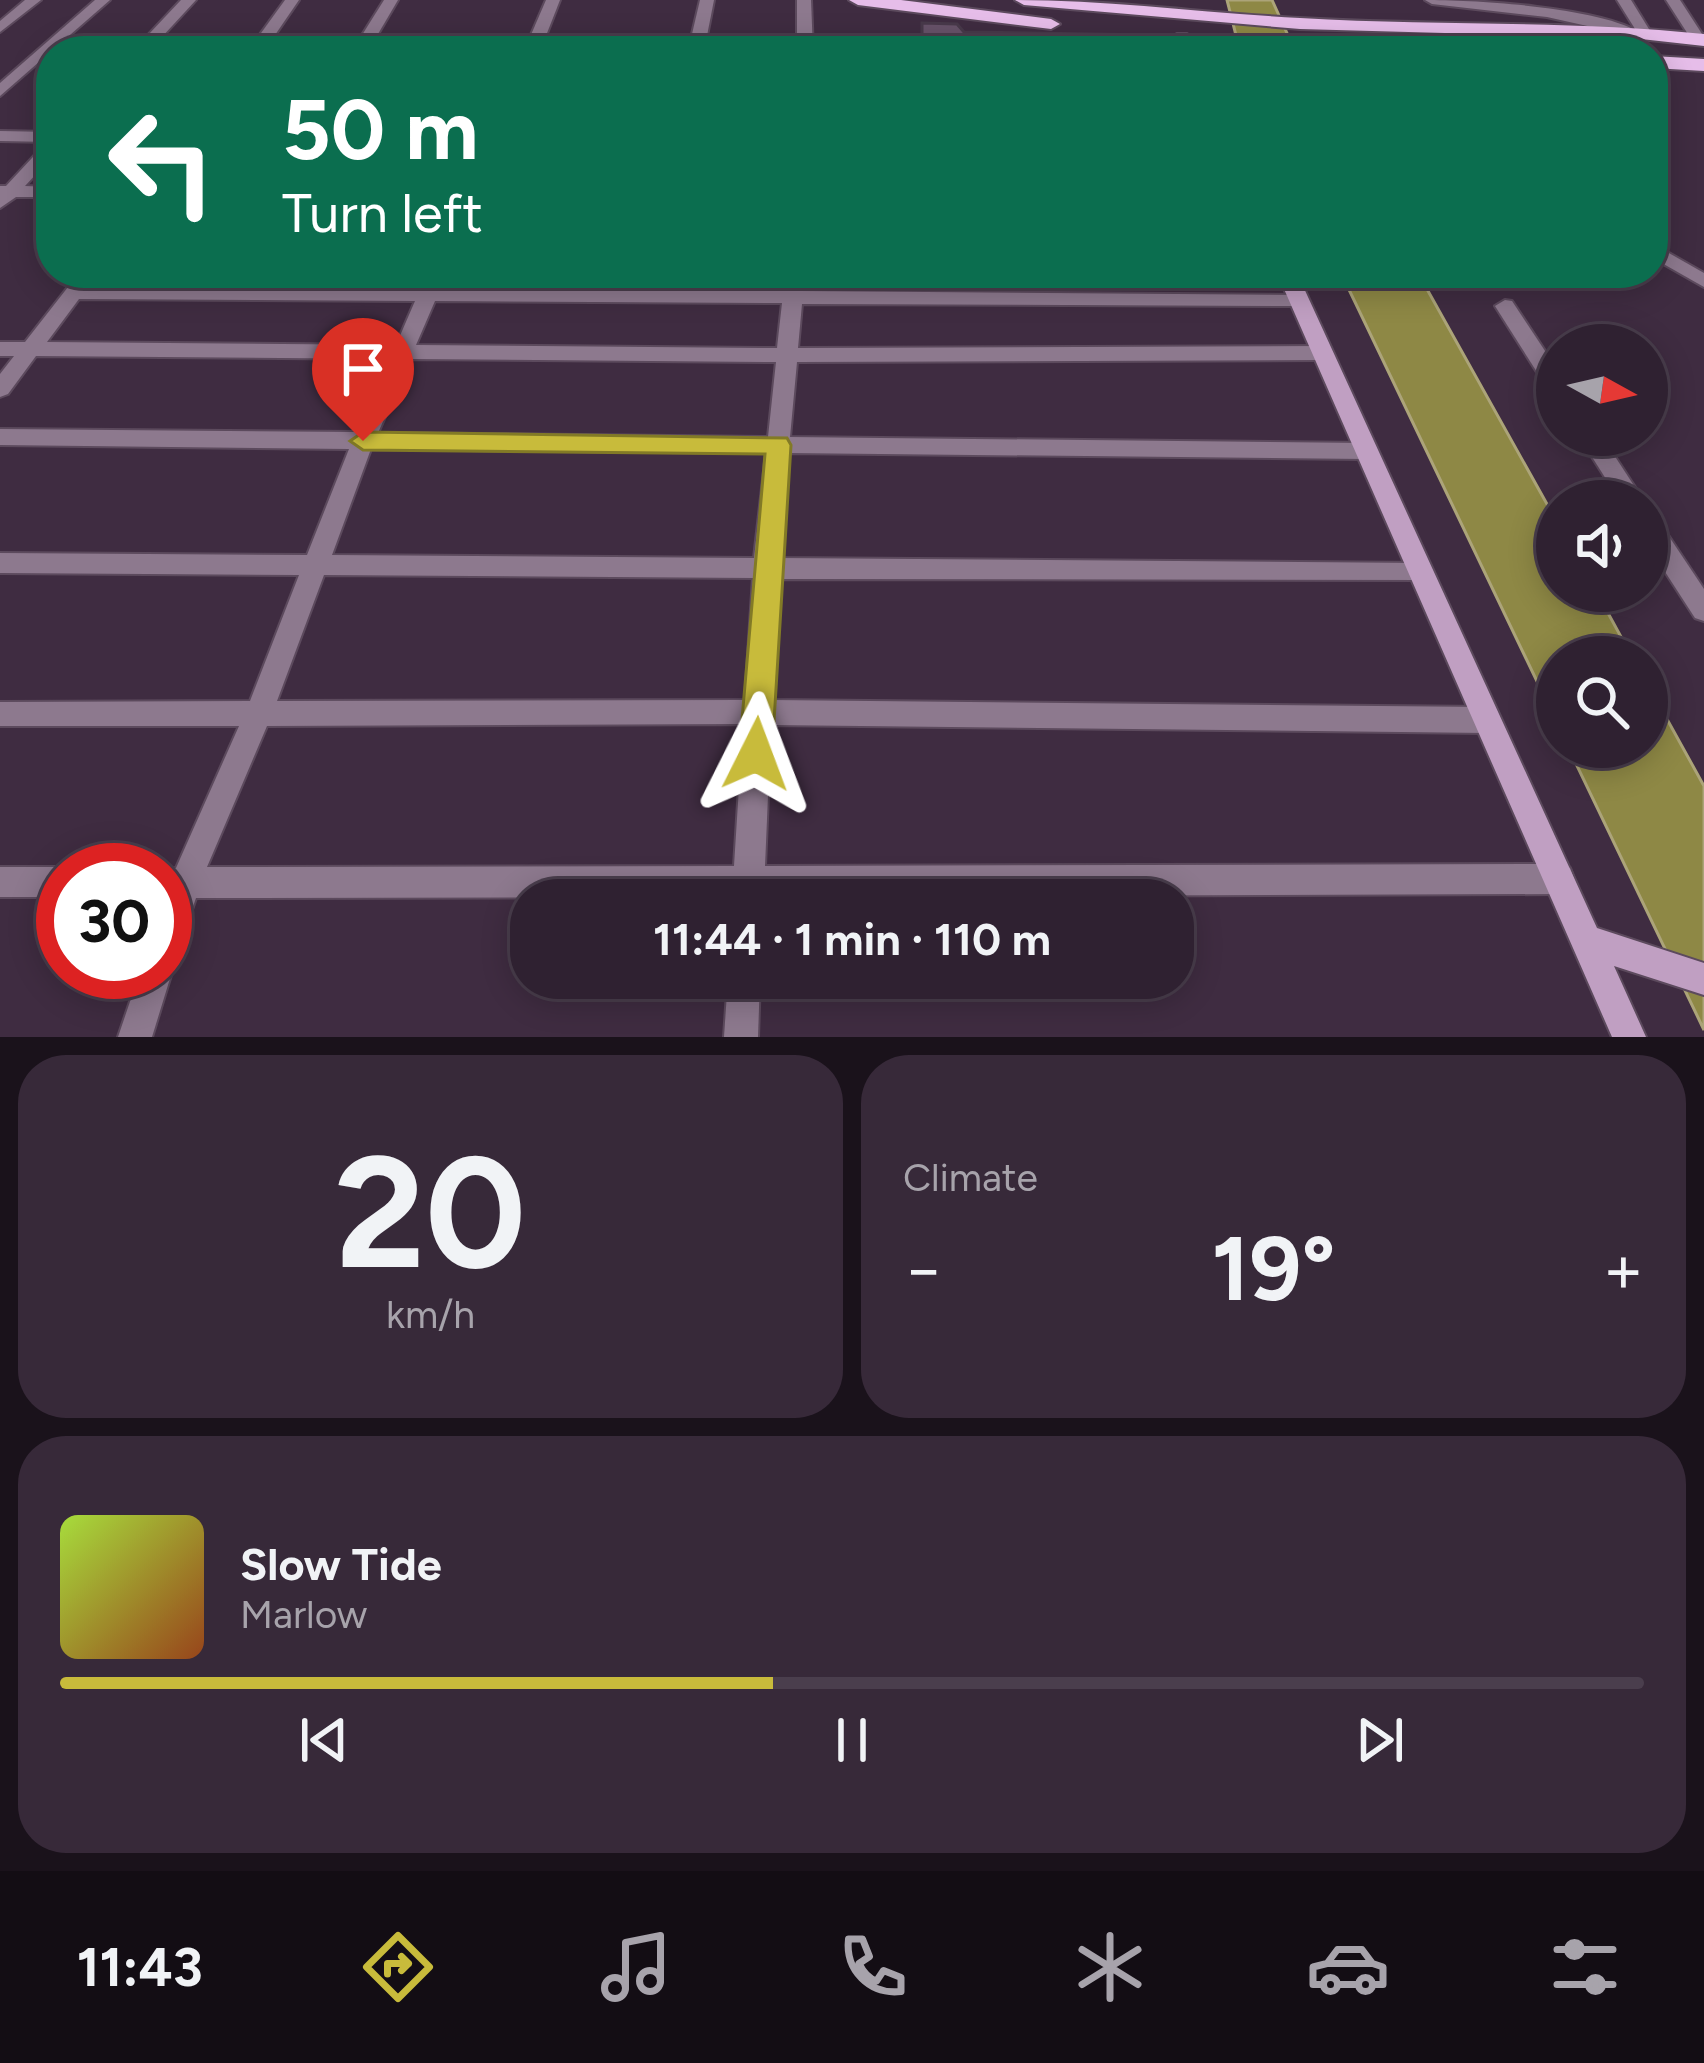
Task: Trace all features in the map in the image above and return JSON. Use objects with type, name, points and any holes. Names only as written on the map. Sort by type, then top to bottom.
[{"type":"main road","points":[[858,0],[1079,26]]},
{"type":"main road","points":[[1024,0],[1186,35]]},
{"type":"main road","points":[[1161,35],[1300,24],[1638,33],[1701,39]]},
{"type":"main road","points":[[1668,63],[1704,65]]},
{"type":"main road","points":[[1293,288],[1629,1037]]},
{"type":"main road","points":[[1587,940],[1704,980]]},
{"type":"street","points":[[0,28],[34,0]]},
{"type":"street","points":[[62,36],[103,0]]},
{"type":"street","points":[[156,36],[189,0]]},
{"type":"street","points":[[267,36],[292,0]]},
{"type":"street","points":[[369,36],[391,0]]},
{"type":"street","points":[[538,36],[553,0]]},
{"type":"street","points":[[699,36],[707,0]]},
{"type":"street","points":[[804,0],[805,36]]},
{"type":"street","points":[[1432,0],[1546,13],[1638,33]]},
{"type":"street","points":[[1624,0],[1638,33]]},
{"type":"street","points":[[1673,0],[1701,39]]},
{"type":"street","points":[[0,91],[36,59]]},
{"type":"street","points":[[0,136],[36,137]]},
{"type":"street","points":[[4,195],[36,163]]},
{"type":"street","points":[[4,195],[36,193]]},
{"type":"street","points":[[1668,259],[1704,281]]},
{"type":"street","points":[[0,389],[77,288]]},
{"type":"street","points":[[74,292],[279,288]]},
{"type":"street","points":[[192,849],[259,713],[363,441],[432,288]]},
{"type":"street","points":[[750,879],[766,565],[794,288]]},
{"type":"street","points":[[866,288],[1298,300]]},
{"type":"street","points":[[1505,306],[1536,354]]},
{"type":"street","points":[[0,349],[788,355],[1321,352]]},
{"type":"street","points":[[0,437],[1365,451]]},
{"type":"street","points":[[1668,556],[1704,610]]},
{"type":"street","points":[[0,563],[1420,573]]},
{"type":"street","points":[[0,714],[758,712],[1487,720]]},
{"type":"street","points":[[1194,885],[1559,880]]},
{"type":"street","points":[[0,882],[36,882]]},
{"type":"street","points":[[192,883],[510,888]]},
{"type":"street","points":[[136,1037],[148,999]]},
{"type":"street","points":[[740,1037],[743,999]]},
{"type":"shaded area","points":[[1227,0],[1272,0],[1288,36],[1236,36]]},
{"type":"shaded area","points":[[1348,288],[1426,288],[1536,484],[1536,612],[1607,612],[1621,636],[1536,636],[1536,679]]},
{"type":"shaded area","points":[[1668,721],[1704,786],[1704,1030],[1578,768],[1668,768]]},
{"type":"building","points":[[922,23],[957,24],[964,32],[1151,36],[922,36]]},
{"type":"route","points":[[363,441],[778,445],[756,754]]}]
